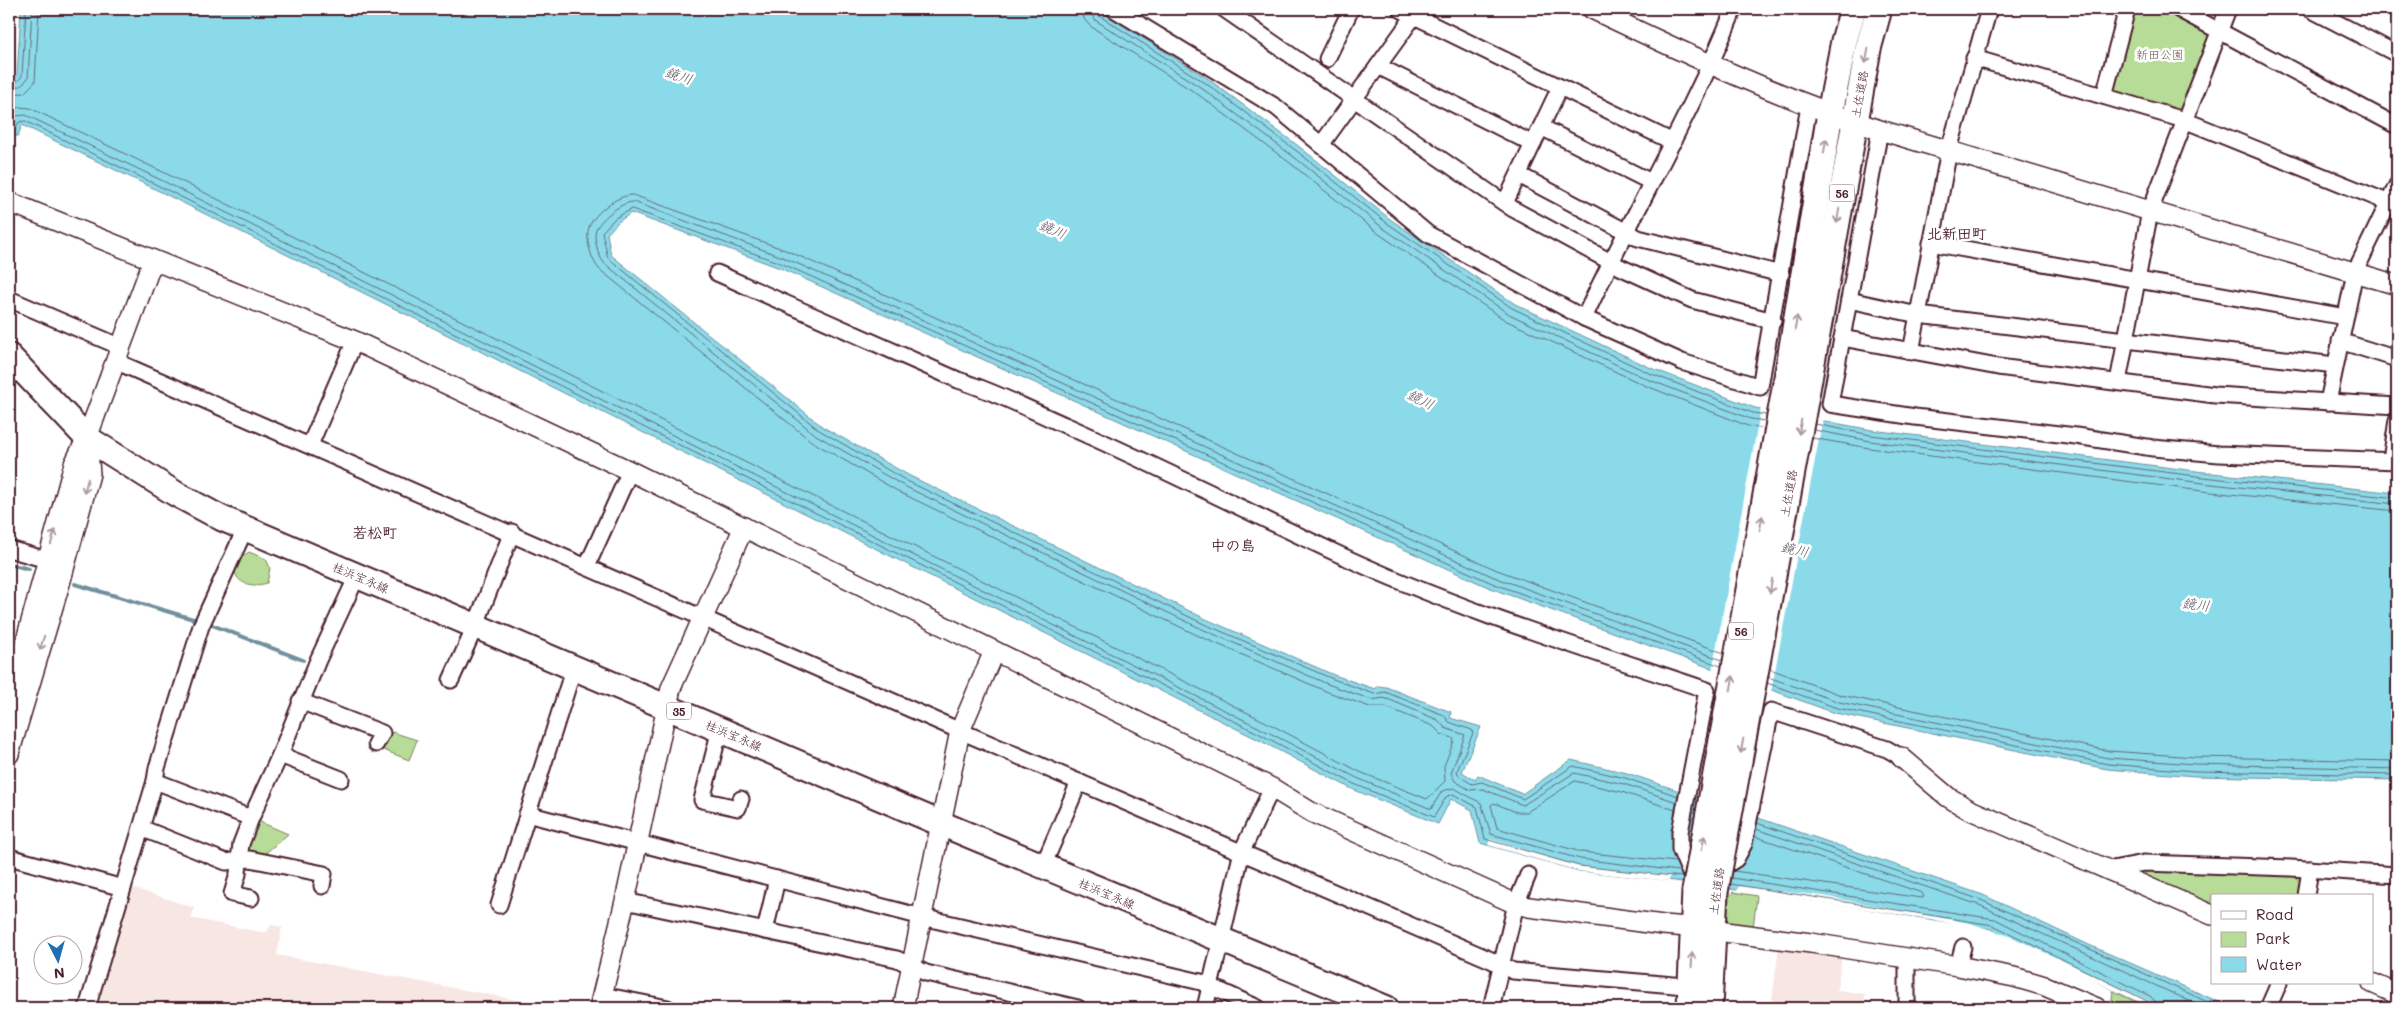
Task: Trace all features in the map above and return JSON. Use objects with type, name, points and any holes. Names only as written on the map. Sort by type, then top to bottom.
[{"type":"highway","name":"土佐道路","points":[[1799,375],[1820,110],[1853,9]]},
{"type":"highway","name":"土佐道路","points":[[1699,998],[1706,885],[1799,375],[1868,49],[1879,9]]},
{"type":"main road","name":"桂浜宝永線","points":[[9,356],[87,438],[176,494],[245,529],[358,574],[475,627],[942,824],[1386,1008]]},
{"type":"street","points":[[1114,9],[1276,107],[1428,234],[1584,318],[1682,362],[1760,387],[1780,274],[1820,110]]},
{"type":"street","points":[[1224,9],[1505,204],[1611,260],[1620,267],[1692,300],[1773,321]]},
{"type":"street","points":[[1327,59],[1351,9]]},
{"type":"street","points":[[1592,9],[1711,66],[1854,122],[2397,285]]},
{"type":"street","points":[[1584,318],[1611,260],[1627,233],[1711,66],[1734,9]]},
{"type":"street","points":[[1911,352],[1949,150],[1988,9]]},
{"type":"street","points":[[2104,96],[2127,9]]},
{"type":"street","points":[[2178,9],[2397,126]]},
{"type":"street","points":[[2118,382],[2150,211],[2218,30],[2228,9]]},
{"type":"street","points":[[2310,9],[2397,54]]},
{"type":"street","points":[[1321,145],[1378,66],[1411,11],[1673,142]]},
{"type":"street","points":[[1974,58],[2184,120],[2393,204]]},
{"type":"street","points":[[1378,66],[1533,144]]},
{"type":"street","points":[[1505,204],[1560,87]]},
{"type":"street","points":[[1541,127],[1652,182]]},
{"type":"street","points":[[1880,130],[1830,404],[2153,448],[2220,454],[2394,460],[2397,420]]},
{"type":"street","points":[[1519,175],[1638,238],[1780,274]]},
{"type":"street","points":[[2328,402],[2355,272],[2393,204],[2397,185]]},
{"type":"street","points":[[9,202],[355,341],[744,527],[1272,788],[1311,812],[1516,904],[1663,925],[1703,927],[1725,932],[1907,957],[1958,966],[2014,977],[2045,986],[2097,1008]]},
{"type":"street","points":[[1931,243],[2345,317]]},
{"type":"street","points":[[9,702],[74,464],[87,438],[153,260]]},
{"type":"street","points":[[716,273],[949,376],[986,388],[1132,454],[1337,554],[1394,578],[1523,627],[1707,690],[1680,832],[1680,849],[1706,885],[1742,852],[1771,712],[1887,749],[1901,757],[1968,810],[2211,915]]},
{"type":"street","points":[[9,299],[118,354],[310,445],[512,532],[960,731],[1242,851],[1500,966],[1512,970],[1699,998]]},
{"type":"street","points":[[1849,300],[1918,314],[2335,365]]},
{"type":"street","points":[[1842,338],[1998,367],[2215,395],[2397,406]]},
{"type":"street","points":[[310,445],[355,341]]},
{"type":"street","points":[[2340,341],[2397,359]]},
{"type":"street","points":[[9,754],[61,580],[90,474],[87,438]]},
{"type":"street","points":[[587,566],[630,471]]},
{"type":"street","points":[[668,1008],[600,1002],[625,901],[671,688],[744,527]]},
{"type":"street","points":[[87,1008],[156,781],[157,768],[203,623],[245,529]]},
{"type":"street","points":[[451,680],[475,627],[512,532]]},
{"type":"street","points":[[9,549],[47,560]]},
{"type":"street","points":[[251,898],[232,894],[238,874],[241,844],[280,755],[300,701],[358,574]]},
{"type":"street","points":[[903,1008],[960,731],[994,651]]},
{"type":"street","points":[[499,905],[574,668]]},
{"type":"street","points":[[300,701],[382,732],[376,744]]},
{"type":"street","points":[[720,729],[702,800],[738,808],[741,799]]},
{"type":"street","points":[[280,755],[341,779]]},
{"type":"street","points":[[156,781],[251,818]]},
{"type":"street","points":[[1043,866],[1080,782]]},
{"type":"street","points":[[1205,1008],[1242,851],[1272,788]]},
{"type":"street","points":[[527,814],[922,917],[1201,982],[1258,1008]]},
{"type":"street","points":[[141,828],[226,862],[250,859],[324,874],[322,886]]},
{"type":"street","points":[[9,857],[123,888]]},
{"type":"street","points":[[2107,870],[2144,863],[2310,869],[2397,875]]},
{"type":"street","points":[[2306,894],[2310,869]]},
{"type":"street","points":[[1491,1008],[1516,904],[1528,875]]},
{"type":"street","points":[[765,931],[777,879]]},
{"type":"street","points":[[625,901],[897,959],[926,973],[1078,1008]]},
{"type":"street","points":[[1958,966],[1963,947]]},
{"type":"street","points":[[1907,957],[1908,1008]]},
{"type":"street","points":[[2268,1008],[2279,984]]},
{"type":"street","points":[[2374,984],[2397,994]]},
{"type":"shaded area","points":[[133,888],[195,908],[190,918],[260,932],[267,932],[271,925],[282,927],[277,955],[560,1008],[96,1008]]},
{"type":"shaded area","points":[[1779,947],[1842,955],[1837,990],[1865,994],[1863,1008],[1771,1008]]},
{"type":"green space","name":"新田公園","points":[[2132,9],[2168,9],[2211,32],[2180,114],[2108,93]]},
{"type":"green space","points":[[249,552],[266,559],[270,568],[267,583],[248,584],[237,577],[236,565]]},
{"type":"green space","points":[[392,732],[417,740],[409,760],[381,749]]},
{"type":"green space","points":[[258,821],[288,834],[262,856],[250,851],[247,845]]},
{"type":"green space","points":[[2146,869],[2292,873],[2302,884],[2301,894],[2211,894],[2211,904],[2145,875]]},
{"type":"green space","points":[[1733,892],[1757,896],[1753,928],[1731,926],[1727,922],[1729,897]]},
{"type":"green space","points":[[2113,991],[2149,1008],[2116,1008],[2111,1006]]},
{"type":"water","name":"鏡川","points":[[21,9],[1097,9],[1207,78],[1301,148],[1390,219],[1515,304],[1651,368],[1755,408],[1872,430],[2212,473],[2397,493],[2397,780],[2195,776],[2107,769],[1835,713],[1490,588],[780,268],[631,213],[618,222],[607,234],[611,255],[823,427],[910,476],[1206,619],[1334,675],[1375,689],[1378,686],[1386,687],[1451,712],[1450,718],[1481,727],[1462,772],[1475,780],[1478,775],[1522,794],[1571,760],[1627,773],[1983,895],[2089,945],[2233,1008],[2150,1008],[1991,929],[1675,881],[1578,871],[1480,843],[1472,810],[1451,799],[1438,824],[1352,789],[1255,738],[159,191],[22,125],[18,136],[9,137],[9,76],[17,76]]},
{"type":"pier","points":[[1761,407],[1823,418],[1771,692],[1712,671]]},
{"type":"pier","points":[[1490,839],[1577,866],[1670,875],[1669,881],[1578,871],[1488,845]]},
{"type":"pier","points":[[1739,886],[1823,896],[1970,923],[2012,937],[2164,1008],[2152,1008],[1990,932],[1931,919],[1737,891]]},
{"type":"waterway","points":[[9,564],[29,569]]},
{"type":"waterway","points":[[75,584],[200,621]]},
{"type":"waterway","points":[[207,623],[303,660]]},
{"type":"tunnel","points":[[1760,387],[1830,404]]},
{"type":"district","name":"北新田町","points":[[1957,233]]},
{"type":"district","name":"若松町","points":[[375,532]]},
{"type":"district","name":"中の島","points":[[1233,545]]}]
